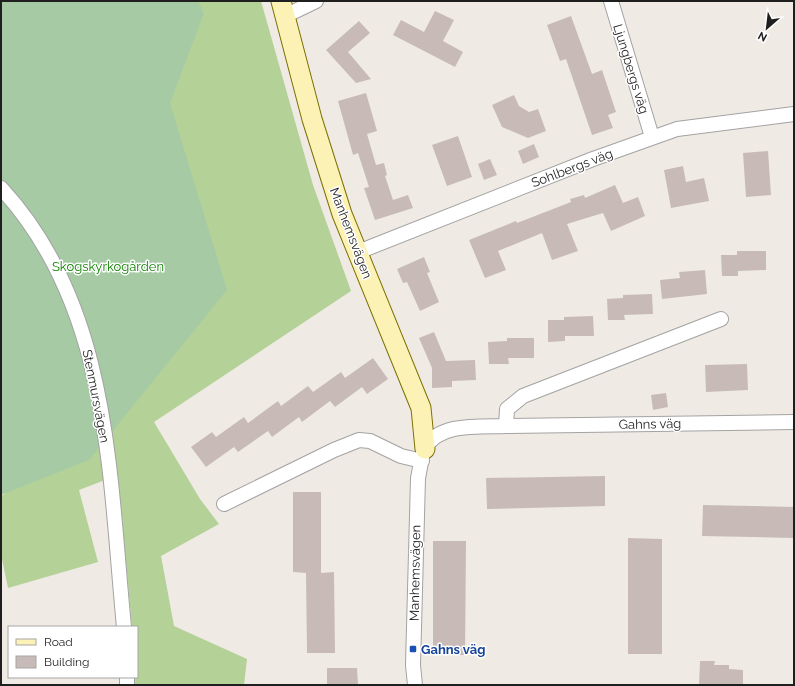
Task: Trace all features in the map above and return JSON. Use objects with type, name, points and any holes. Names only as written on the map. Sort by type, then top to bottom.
[{"type":"street","points":[[283,8],[316,1]]},
{"type":"street","name":"Ljungbergs väg","points":[[611,1],[652,137]]},
{"type":"street","name":"Manhemsvägen","points":[[283,8],[324,159],[342,214],[421,408],[423,455],[417,499],[413,665],[415,685]]},
{"type":"street","name":"Sohlbergs väg","points":[[358,252],[652,137],[688,126],[794,114]]},
{"type":"street","name":"Stenmursvägen","points":[[1,188],[35,231],[58,268],[85,338],[97,384],[105,432],[124,626]]},
{"type":"street","points":[[506,426],[507,409],[523,396],[721,319]]},
{"type":"street","name":"Gahns väg","points":[[423,455],[440,434],[460,428],[794,422]]},
{"type":"street","points":[[224,504],[334,450],[359,440],[370,441],[401,456],[423,455]]},
{"type":"green space","name":"Skogskyrkogården","points":[[1,1],[198,1],[204,13],[170,103],[227,290],[89,460],[1,495]]},
{"type":"green space","points":[[176,1],[261,1],[313,185],[351,291],[154,422],[200,499],[219,524],[161,556],[174,626],[247,659],[244,685],[135,685],[135,678],[138,678],[138,626],[132,626],[118,475],[79,490],[98,562],[8,588],[1,554],[1,496],[6,493],[1,492],[1,60],[141,179]]},
{"type":"building","points":[[435,11],[454,20],[443,41],[463,52],[455,67],[393,35],[401,20],[424,32]]},
{"type":"building","points":[[571,16],[592,74],[602,70],[616,112],[608,115],[613,128],[592,135],[566,59],[560,61],[547,25]]},
{"type":"building","points":[[359,21],[370,33],[348,52],[371,79],[356,83],[326,50]]},
{"type":"building","points":[[366,93],[377,131],[367,134],[376,165],[384,163],[387,175],[385,176],[393,200],[408,195],[413,208],[375,220],[364,188],[369,187],[358,153],[353,155],[338,101]]},
{"type":"building","points":[[514,95],[519,106],[529,112],[538,109],[546,131],[528,138],[502,127],[492,105]]},
{"type":"building","points":[[458,136],[472,177],[447,186],[432,145]]},
{"type":"building","points":[[534,144],[539,157],[523,164],[518,151]]},
{"type":"building","points":[[768,151],[771,195],[746,197],[743,153]]},
{"type":"building","points":[[490,159],[497,175],[484,180],[478,164]]},
{"type":"building","points":[[683,166],[686,182],[704,178],[709,201],[671,208],[664,170]]},
{"type":"building","points":[[615,185],[623,203],[638,197],[645,216],[611,231],[603,213],[567,224],[578,251],[552,260],[542,233],[498,251],[506,270],[485,278],[469,240],[516,221],[517,223],[571,202],[570,199],[584,195],[585,198]]},
{"type":"building","points":[[737,251],[766,251],[766,270],[738,271],[738,276],[722,276],[721,255],[737,255]]},
{"type":"building","points":[[424,257],[430,272],[427,273],[439,302],[420,311],[407,282],[403,283],[397,269]]},
{"type":"building","points":[[705,270],[707,294],[662,299],[660,280],[680,278],[679,272]]},
{"type":"building","points":[[652,294],[653,314],[624,315],[625,320],[608,320],[607,299],[623,298],[623,295]]},
{"type":"building","points":[[593,316],[594,336],[565,336],[565,341],[548,342],[548,320],[564,320],[564,317]]},
{"type":"building","points":[[434,332],[446,361],[475,360],[476,380],[452,381],[452,387],[432,388],[432,368],[419,338]]},
{"type":"building","points":[[507,338],[534,338],[534,358],[508,358],[509,364],[489,364],[488,342],[507,341]]},
{"type":"building","points":[[373,358],[388,379],[367,394],[362,387],[335,407],[330,401],[302,422],[299,417],[272,437],[268,431],[238,452],[234,447],[206,467],[191,447],[212,432],[216,437],[244,417],[248,423],[278,401],[281,406],[308,386],[313,392],[341,372],[345,378]]},
{"type":"building","points":[[747,364],[748,390],[706,392],[705,365]]},
{"type":"building","points":[[666,393],[668,407],[653,410],[651,395]]},
{"type":"building","points":[[605,476],[605,506],[487,509],[486,478]]},
{"type":"building","points":[[293,492],[321,492],[321,573],[334,572],[335,653],[307,653],[306,573],[293,572]]},
{"type":"building","points":[[703,505],[794,507],[794,538],[702,536]]},
{"type":"building","points":[[628,538],[662,539],[662,654],[628,654]]},
{"type":"building","points":[[433,541],[466,541],[465,655],[433,655]]},
{"type":"building","points":[[700,661],[715,661],[714,665],[729,665],[729,669],[743,670],[743,685],[699,685]]},
{"type":"building","points":[[327,668],[357,668],[358,685],[327,685]]},
{"type":"place","name":"Gahns väg","points":[[413,649]]}]
